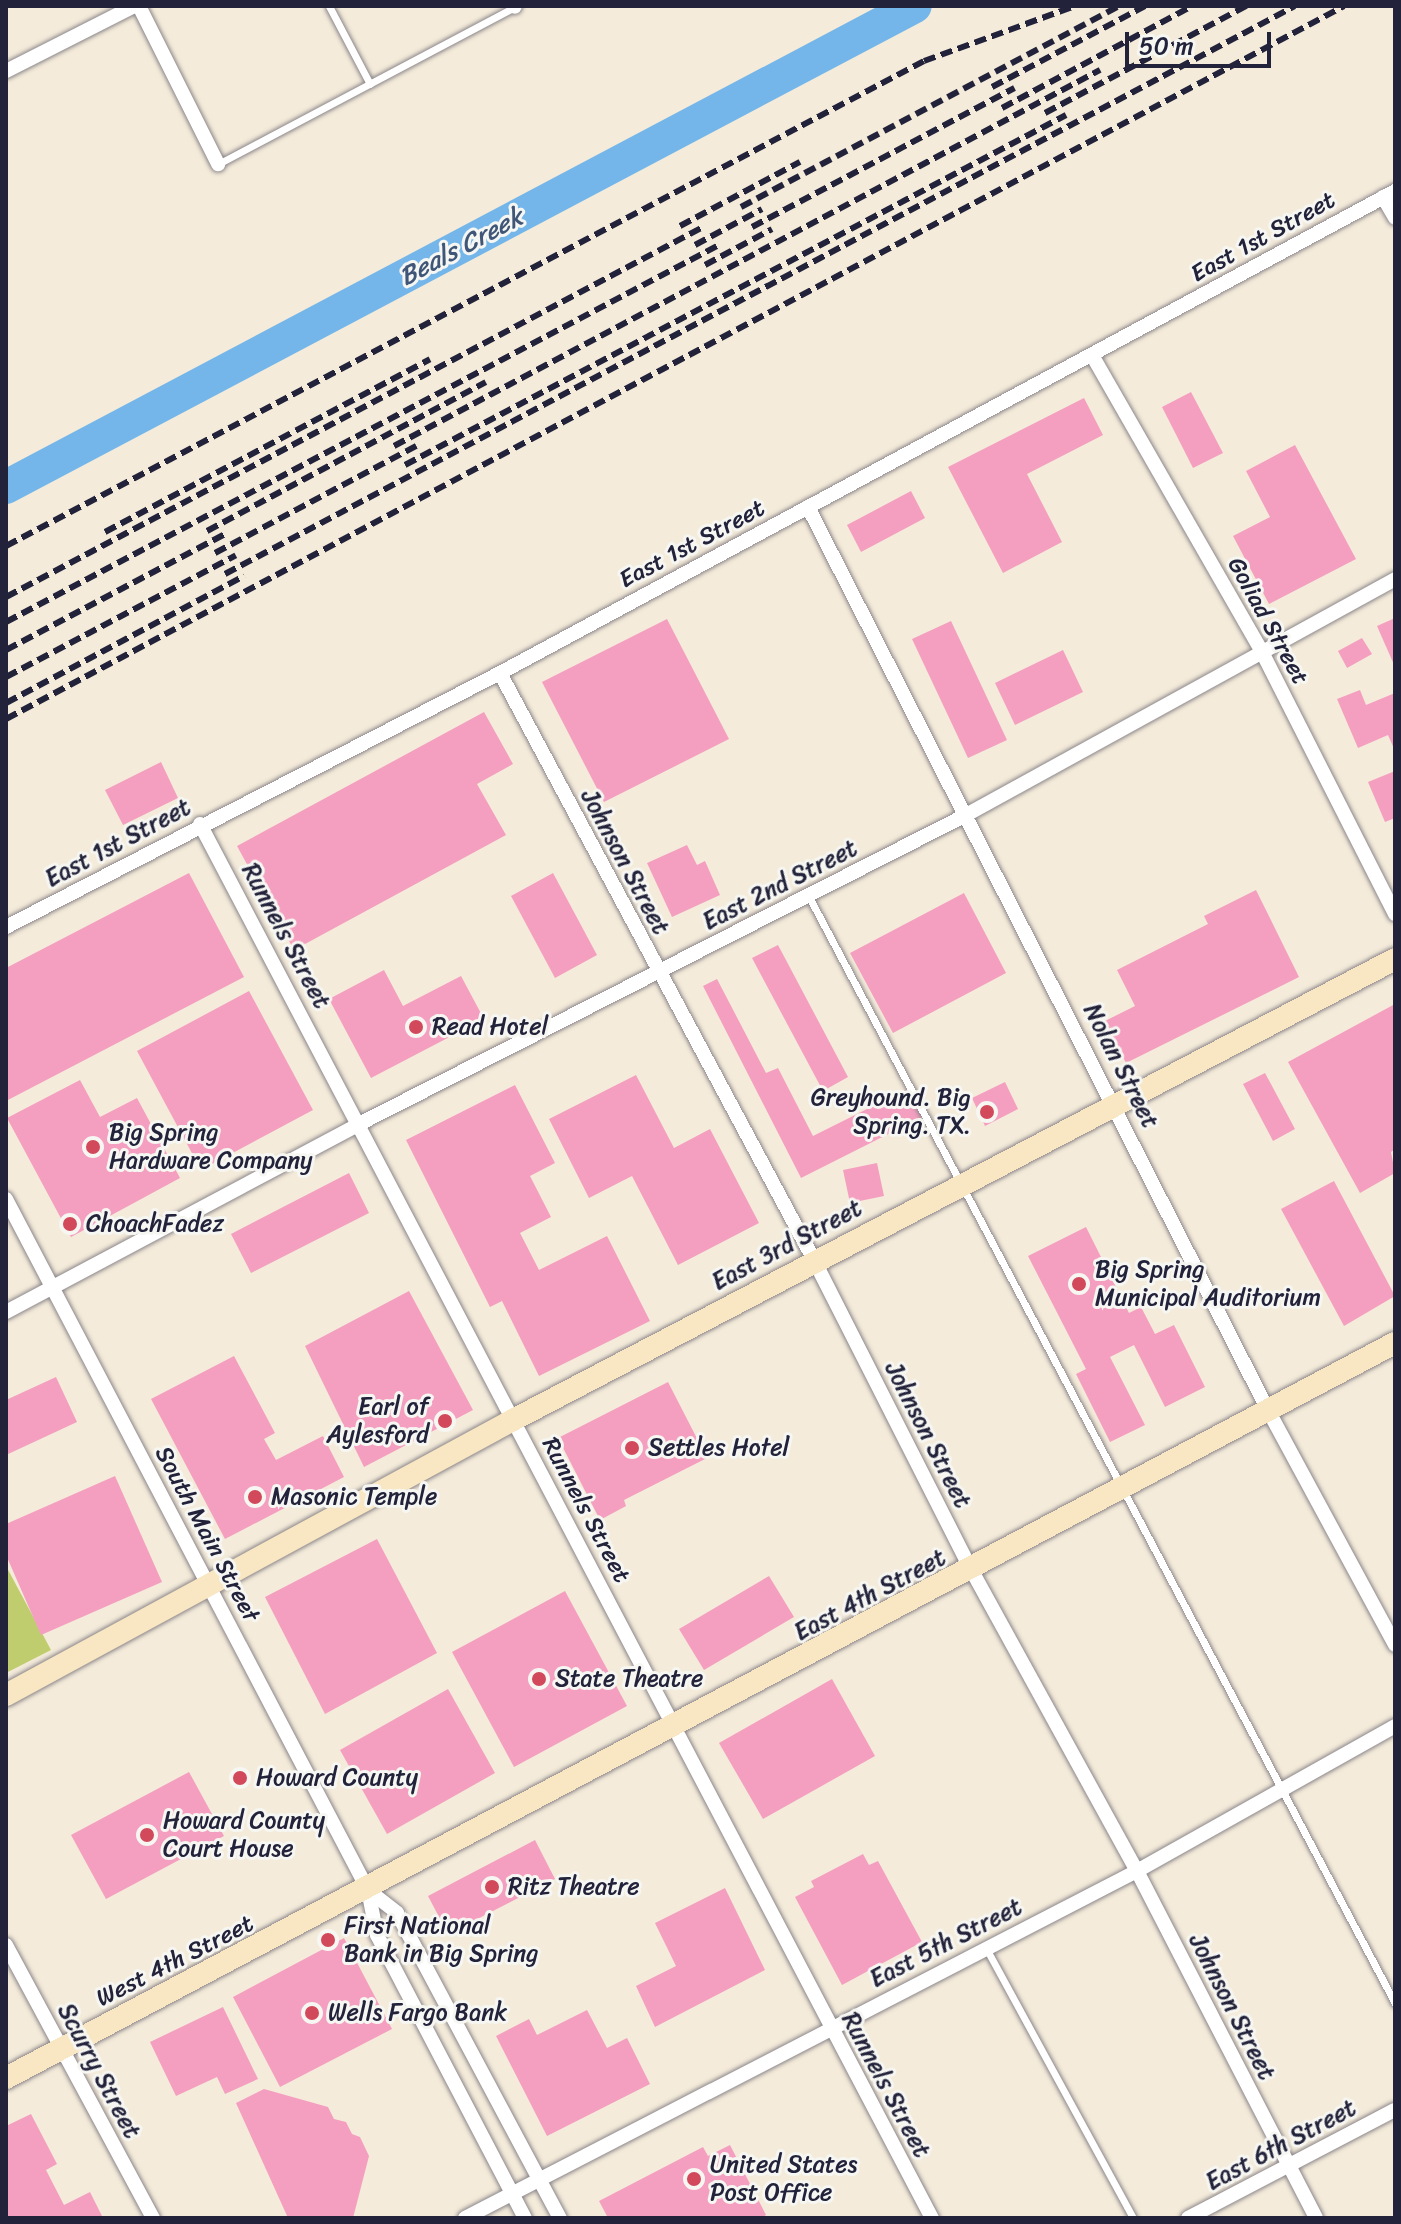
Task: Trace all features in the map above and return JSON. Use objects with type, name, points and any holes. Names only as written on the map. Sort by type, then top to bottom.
[{"type":"main road","name":"East 3rd Street","points":[[6,1695],[814,1260],[1395,959]]},
{"type":"main road","name":"East 4th Street","points":[[368,1890],[1395,1343]]},
{"type":"main road","name":"West 4th Street","points":[[6,2078],[368,1890]]},
{"type":"street","points":[[6,71],[137,6],[218,164]]},
{"type":"street","points":[[1389,194],[1395,218]]},
{"type":"street","name":"East 1st Street","points":[[6,927],[200,824],[500,673],[1389,194]]},
{"type":"street","name":"Goliad Street","points":[[1092,355],[1262,652],[1395,914]]},
{"type":"street","name":"Nolan Street","points":[[808,507],[1115,1102],[1268,1410],[1395,1645]]},
{"type":"street","name":"East 2nd Street","points":[[6,1312],[361,1123],[966,815],[1395,579]]},
{"type":"street","name":"Johnson Street","points":[[500,673],[814,1260],[972,1571],[1137,1871],[1316,2218]]},
{"type":"street","name":"Runnels Street","points":[[200,824],[361,1123],[513,1420],[932,2218]]},
{"type":"street","name":"South Main Street","points":[[6,1199],[368,1890],[377,1935],[525,2218]]},
{"type":"street","name":"East 5th Street","points":[[465,2218],[830,2026],[1137,1871],[1395,1726]]},
{"type":"street","name":"South Main Street","points":[[368,1890],[397,1913],[560,2218]]},
{"type":"street","name":"Scurry Street","points":[[6,1945],[153,2218]]},
{"type":"street","name":"East 6th Street","points":[[1188,2218],[1395,2110]]},
{"type":"lane","points":[[329,6],[370,84]]},
{"type":"lane","points":[[218,164],[515,6]]},
{"type":"lane","points":[[808,895],[1395,2003]]},
{"type":"lane","points":[[986,1948],[1133,2218]]},
{"type":"green space","points":[[6,1566],[51,1650],[6,1673]]},
{"type":"building","points":[[1191,392],[1223,453],[1193,468],[1162,407]]},
{"type":"building","points":[[1084,398],[1103,435],[1027,474],[1062,542],[1003,573],[948,467]]},
{"type":"building","points":[[1295,445],[1356,559],[1269,604],[1233,536],[1270,517],[1246,471]]},
{"type":"building","points":[[911,491],[925,518],[861,552],[847,525]]},
{"type":"building","points":[[1395,618],[1395,667],[1377,626]]},
{"type":"building","points":[[667,619],[729,739],[604,802],[542,682]]},
{"type":"building","points":[[951,621],[1007,740],[968,758],[912,639]]},
{"type":"building","points":[[1362,638],[1372,654],[1347,668],[1338,651]]},
{"type":"building","points":[[1063,650],[1083,692],[1015,725],[995,683]]},
{"type":"building","points":[[1360,690],[1366,705],[1395,693],[1395,751],[1388,735],[1358,748],[1337,699]]},
{"type":"building","points":[[484,712],[513,764],[477,784],[506,835],[294,950],[237,846]]},
{"type":"building","points":[[161,762],[178,798],[123,825],[105,790]]},
{"type":"building","points":[[1395,771],[1395,818],[1385,822],[1368,782]]},
{"type":"building","points":[[687,845],[697,865],[705,861],[720,895],[672,917],[647,863]]},
{"type":"building","points":[[189,873],[244,977],[6,1101],[6,968]]},
{"type":"building","points":[[553,873],[597,955],[555,978],[511,896]]},
{"type":"building","points":[[1256,890],[1299,977],[1126,1063],[1105,1021],[1135,1006],[1117,970],[1208,924],[1204,916]]},
{"type":"building","points":[[964,893],[1006,973],[893,1033],[850,953]]},
{"type":"building","points":[[778,945],[848,1077],[823,1091],[752,958]]},
{"type":"building","name":"Read Hotel","points":[[384,970],[403,1006],[461,976],[484,1019],[371,1078],[329,999]]},
{"type":"building","points":[[717,979],[766,1073],[778,1068],[813,1136],[909,1088],[924,1116],[801,1178],[703,986]]},
{"type":"building","points":[[249,991],[313,1110],[201,1170],[137,1051]]},
{"type":"building","points":[[1395,1004],[1395,1149],[1391,1152],[1395,1173],[1360,1193],[1288,1062]]},
{"type":"building","points":[[1265,1073],[1295,1129],[1273,1141],[1243,1084]]},
{"type":"building","points":[[636,1075],[674,1148],[710,1129],[759,1223],[678,1265],[632,1176],[589,1198],[549,1119]]},
{"type":"building","points":[[80,1080],[100,1117],[137,1098],[180,1178],[71,1237],[7,1118]]},
{"type":"building","points":[[1005,1082],[1018,1109],[985,1126],[972,1098]]},
{"type":"building","points":[[515,1085],[555,1163],[530,1176],[551,1217],[520,1233],[539,1270],[607,1236],[650,1321],[539,1376],[502,1301],[490,1307],[406,1140]]},
{"type":"building","points":[[877,1163],[884,1196],[850,1203],[843,1170]]},
{"type":"building","points":[[349,1173],[369,1213],[251,1273],[231,1234]]},
{"type":"building","points":[[1334,1181],[1395,1296],[1344,1326],[1281,1209]]},
{"type":"building","points":[[1086,1227],[1129,1313],[1141,1307],[1155,1334],[1174,1325],[1205,1387],[1165,1407],[1134,1345],[1110,1357],[1145,1425],[1110,1442],[1076,1374],[1086,1369],[1028,1256]]},
{"type":"building","points":[[409,1291],[473,1410],[364,1467],[305,1346]]},
{"type":"building","points":[[234,1356],[275,1433],[264,1439],[276,1460],[323,1436],[344,1477],[225,1539],[151,1399]]},
{"type":"building","points":[[56,1377],[77,1422],[6,1455],[6,1400]]},
{"type":"building","name":"Settles Hotel","points":[[668,1382],[707,1458],[624,1500],[626,1506],[600,1520],[558,1438]]},
{"type":"building","points":[[115,1476],[162,1582],[41,1635],[6,1555],[6,1524]]},
{"type":"building","points":[[377,1539],[437,1653],[325,1714],[265,1597]]},
{"type":"building","points":[[769,1576],[794,1617],[704,1670],[679,1629]]},
{"type":"building","points":[[565,1591],[627,1706],[514,1767],[452,1652]]},
{"type":"building","points":[[832,1679],[875,1756],[763,1819],[719,1743]]},
{"type":"building","points":[[448,1689],[495,1773],[387,1834],[340,1750]]},
{"type":"building","name":"Howard County Court House","points":[[189,1772],[224,1836],[106,1899],[71,1835]]},
{"type":"building","name":"Ritz Theatre","points":[[535,1840],[555,1879],[448,1934],[428,1896]]},
{"type":"building","points":[[863,1854],[869,1865],[878,1861],[922,1942],[842,1985],[795,1897],[814,1887],[811,1881]]},
{"type":"building","points":[[725,1888],[765,1970],[655,2027],[636,1986],[676,1966],[655,1923]]},
{"type":"building","name":"Wells Fargo Bank","points":[[344,1938],[392,2029],[280,2087],[233,1997]]},
{"type":"building","points":[[223,2007],[258,2079],[225,2094],[217,2077],[176,2096],[150,2042]]},
{"type":"building","points":[[587,2010],[607,2048],[627,2038],[650,2084],[547,2136],[496,2036],[529,2019],[537,2035]]},
{"type":"building","points":[[264,2089],[328,2107],[334,2119],[346,2122],[352,2134],[360,2137],[369,2156],[353,2218],[288,2218],[236,2103]]},
{"type":"building","points":[[31,2114],[57,2164],[46,2170],[64,2205],[90,2192],[103,2218],[6,2218],[6,2126]]},
{"type":"building","name":"United States Post Office","points":[[730,2145],[766,2215],[761,2218],[608,2218],[599,2201],[703,2147],[708,2156]]},
{"type":"waterway","name":"Beals Creek","points":[[6,487],[915,6]]},
{"type":"railway","points":[[6,546],[924,61],[1075,6]]},
{"type":"railway","points":[[741,207],[1119,6]]},
{"type":"railway","points":[[992,87],[1145,6]]},
{"type":"railway","points":[[1002,108],[1192,6]]},
{"type":"railway","points":[[1045,113],[1246,6]]},
{"type":"railway","points":[[225,574],[1295,6]]},
{"type":"railway","points":[[6,719],[1344,6]]},
{"type":"railway","points":[[394,446],[1100,70]]},
{"type":"railway","points":[[752,227],[1014,88]]},
{"type":"railway","points":[[405,465],[1066,115]]},
{"type":"railway","points":[[680,226],[800,162]]},
{"type":"railway","points":[[695,245],[762,209]]},
{"type":"railway","points":[[6,597],[705,226]]},
{"type":"railway","points":[[705,265],[772,229]]},
{"type":"railway","points":[[6,622],[717,246]]},
{"type":"railway","points":[[105,532],[430,359]]},
{"type":"railway","points":[[207,531],[486,382]]},
{"type":"railway","points":[[215,553],[416,446]]},
{"type":"railway","points":[[6,650],[227,533]]},
{"type":"railway","points":[[6,677],[236,555]]},
{"type":"railway","points":[[6,703],[244,576]]},
{"type":"place","name":"Read Hotel","points":[[416,1027]]},
{"type":"place","name":"Greyhound. Big Spring. TX.","points":[[987,1112]]},
{"type":"place","name":"Big Spring Hardware Company","points":[[93,1147]]},
{"type":"place","name":"ChoachFadez","points":[[70,1224]]},
{"type":"place","name":"Big Spring Municipal Auditorium","points":[[1079,1284]]},
{"type":"place","name":"Earl of Aylesford","points":[[445,1421]]},
{"type":"place","name":"Settles Hotel","points":[[632,1448]]},
{"type":"place","name":"Masonic Temple","points":[[255,1497]]},
{"type":"place","name":"State Theatre","points":[[539,1679]]},
{"type":"place","name":"Howard County","points":[[240,1778]]},
{"type":"place","name":"Howard County Court House","points":[[147,1835]]},
{"type":"place","name":"Ritz Theatre","points":[[492,1887]]},
{"type":"place","name":"First National Bank in Big Spring","points":[[328,1940]]},
{"type":"place","name":"Wells Fargo Bank","points":[[312,2013]]},
{"type":"place","name":"United States Post Office","points":[[694,2179]]}]
